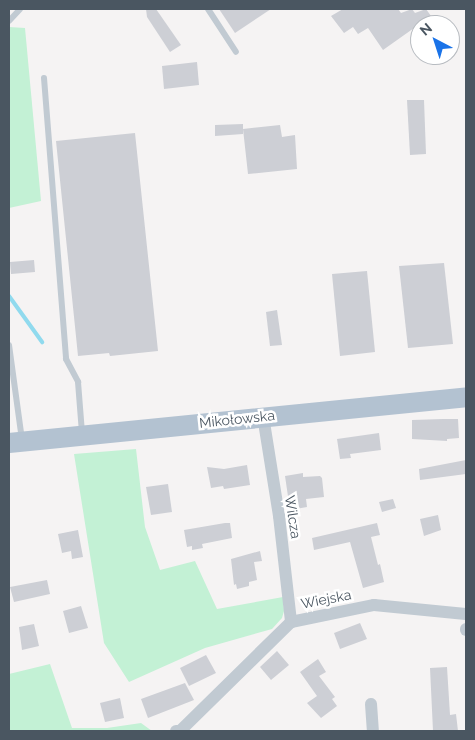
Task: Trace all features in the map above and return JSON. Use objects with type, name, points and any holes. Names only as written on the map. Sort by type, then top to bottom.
[{"type":"main road","name":"Mikołowska","points":[[15,442],[466,397]]},
{"type":"street","name":"Wilcza","points":[[264,416],[279,516],[291,622]]},
{"type":"street","name":"Wiejska","points":[[176,731],[180,731],[291,622],[374,605],[466,614]]},
{"type":"street","points":[[371,704],[373,731]]},
{"type":"lane","points":[[9,21],[20,9]]},
{"type":"lane","points":[[208,9],[236,52]]},
{"type":"lane","points":[[44,78],[66,359],[78,382],[82,435]]},
{"type":"lane","points":[[9,345],[15,442]]},
{"type":"green space","points":[[9,27],[25,28],[41,201],[9,208]]},
{"type":"green space","points":[[136,449],[145,527],[160,570],[195,561],[217,609],[283,597],[284,611],[282,618],[272,629],[205,648],[129,682],[104,643],[74,454]]},
{"type":"green space","points":[[50,664],[72,728],[107,728],[141,723],[152,731],[9,731],[9,674]]},
{"type":"building","points":[[146,9],[156,9],[181,45],[170,52],[147,17]]},
{"type":"building","points":[[219,9],[271,9],[235,33]]},
{"type":"building","points":[[343,9],[398,9],[401,13],[412,9],[415,13],[426,9],[430,15],[410,15],[410,31],[383,50],[368,28],[358,34],[353,27],[344,33],[331,16]]},
{"type":"building","points":[[197,62],[199,85],[164,89],[162,66]]},
{"type":"building","points":[[407,100],[424,100],[426,154],[410,155]]},
{"type":"building","points":[[243,124],[243,134],[215,136],[215,125]]},
{"type":"building","points":[[280,125],[282,137],[295,135],[297,169],[248,174],[243,129]]},
{"type":"building","points":[[135,133],[158,351],[110,356],[109,353],[78,356],[56,141]]},
{"type":"building","points":[[34,260],[35,272],[11,274],[10,262]]},
{"type":"building","points":[[444,263],[453,344],[408,348],[399,266]]},
{"type":"building","points":[[367,271],[375,352],[340,356],[332,274]]},
{"type":"building","points":[[277,310],[282,345],[270,346],[266,312]]},
{"type":"building","points":[[458,419],[459,438],[447,439],[447,441],[412,439],[412,420]]},
{"type":"building","points":[[379,433],[381,450],[350,454],[351,458],[340,459],[337,439]]},
{"type":"building","points":[[466,460],[466,474],[420,480],[419,469]]},
{"type":"building","points":[[247,465],[250,485],[224,489],[223,486],[211,488],[207,467],[224,469]]},
{"type":"building","points":[[303,473],[303,477],[320,476],[322,478],[324,497],[306,499],[307,507],[290,510],[285,476]]},
{"type":"building","points":[[168,484],[172,512],[151,515],[146,487]]},
{"type":"building","points":[[393,499],[396,508],[382,512],[379,502]]},
{"type":"building","points":[[438,515],[441,530],[424,536],[420,519]]},
{"type":"building","points":[[230,523],[232,538],[202,544],[203,548],[192,550],[192,546],[187,547],[184,530]]},
{"type":"building","points":[[377,523],[380,535],[371,537],[384,582],[363,588],[350,542],[314,550],[312,538]]},
{"type":"building","points":[[78,530],[83,557],[72,559],[71,551],[62,553],[58,534]]},
{"type":"building","points":[[260,551],[262,561],[254,562],[257,580],[249,582],[249,586],[237,589],[236,584],[234,585],[231,559]]},
{"type":"building","points":[[47,580],[50,594],[14,602],[10,587]]},
{"type":"building","points":[[81,606],[88,628],[69,633],[63,611]]},
{"type":"building","points":[[360,623],[367,639],[340,649],[334,633]]},
{"type":"building","points":[[34,624],[39,646],[22,650],[19,627]]},
{"type":"building","points":[[277,651],[289,665],[271,680],[260,667]]},
{"type":"building","points":[[206,655],[216,673],[189,686],[180,668]]},
{"type":"building","points":[[318,659],[326,672],[319,676],[335,697],[332,699],[337,706],[321,718],[307,703],[317,696],[300,672]]},
{"type":"building","points":[[447,667],[450,715],[456,714],[458,731],[433,731],[430,668]]},
{"type":"building","points":[[185,683],[194,700],[148,718],[141,699]]},
{"type":"building","points":[[120,698],[124,718],[105,722],[100,703]]},
{"type":"waterway","points":[[9,296],[42,342]]}]
